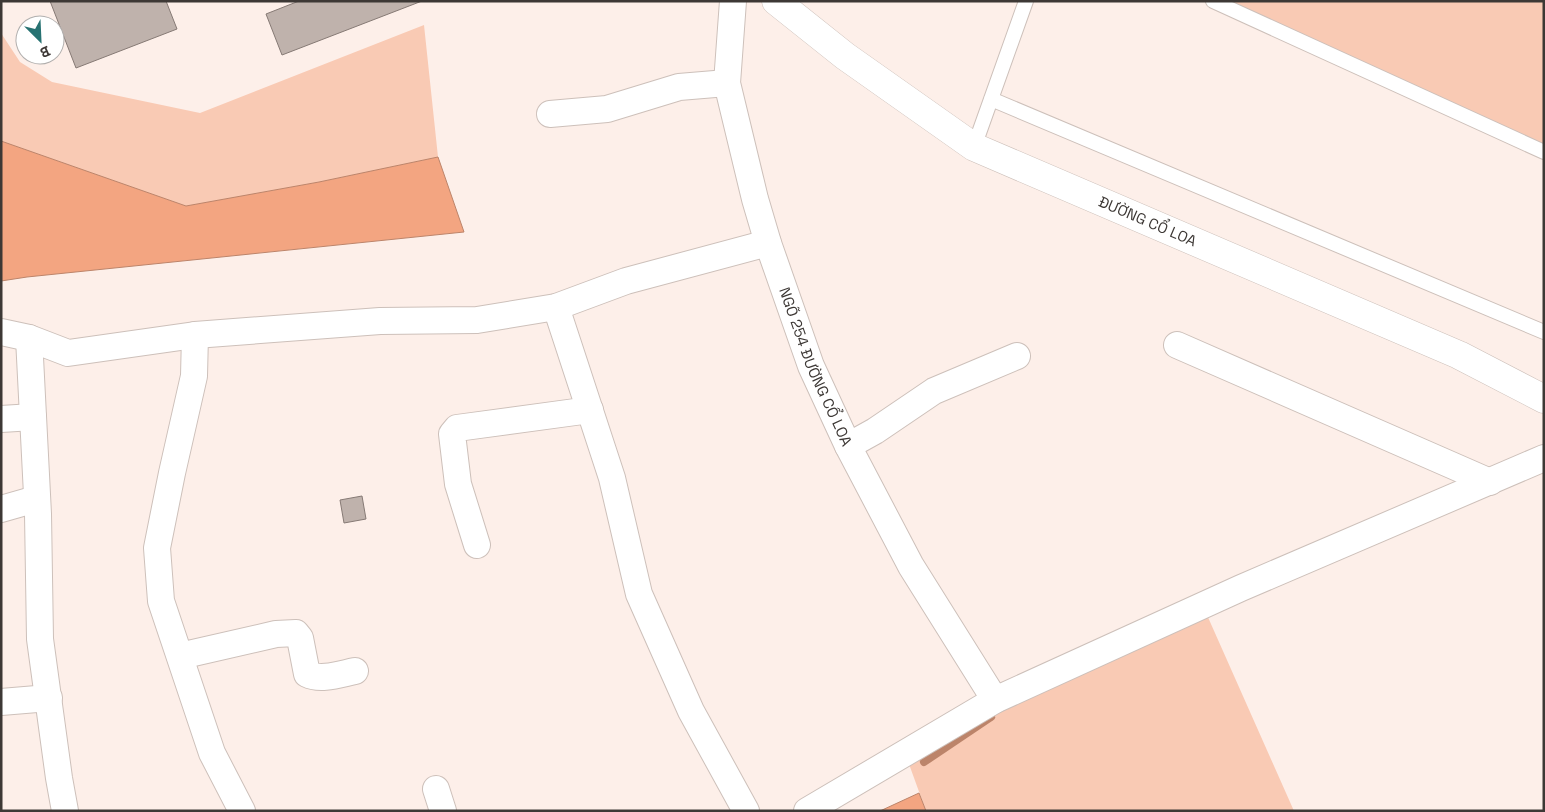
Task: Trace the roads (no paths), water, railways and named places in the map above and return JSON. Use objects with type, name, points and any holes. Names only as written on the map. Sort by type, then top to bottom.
[{"type":"street","name":"NGÕ 254 ĐƯỜNG CỔ LOA","points":[[733,1],[727,83],[768,243],[811,366],[848,446],[911,566],[995,700]]},
{"type":"street","name":"ĐƯỜNG CỔ LOA","points":[[776,1],[846,56],[974,147],[1459,356],[1544,399]]},
{"type":"street","points":[[550,114],[607,109],[679,86],[727,83]]},
{"type":"street","points":[[1,332],[28,338],[68,352],[195,335],[380,322],[477,320],[556,307],[626,281],[768,243]]},
{"type":"street","points":[[556,307],[612,478],[639,594],[691,711],[746,811]]},
{"type":"street","points":[[195,335],[194,376],[157,548],[161,601],[212,753],[242,811]]},
{"type":"street","points":[[28,338],[38,514],[40,639],[65,811]]},
{"type":"street","points":[[1178,345],[1490,482]]},
{"type":"street","points":[[848,446],[875,431],[934,391],[1017,356]]},
{"type":"street","points":[[477,545],[458,484],[452,434],[457,428],[590,410]]},
{"type":"street","points":[[1,419],[32,417]]},
{"type":"street","points":[[806,811],[995,700],[1241,588],[1544,458]]},
{"type":"street","points":[[1,509],[36,499]]},
{"type":"street","points":[[180,656],[276,634],[296,633],[300,638],[307,674],[321,677],[355,671]]},
{"type":"street","points":[[1,702],[49,698]]},
{"type":"lane","points":[[974,147],[1026,1]]},
{"type":"lane","points":[[1213,1],[1544,152]]},
{"type":"lane","points":[[991,99],[1544,332]]},
{"type":"waterway","points":[[924,762],[991,717]]}]
